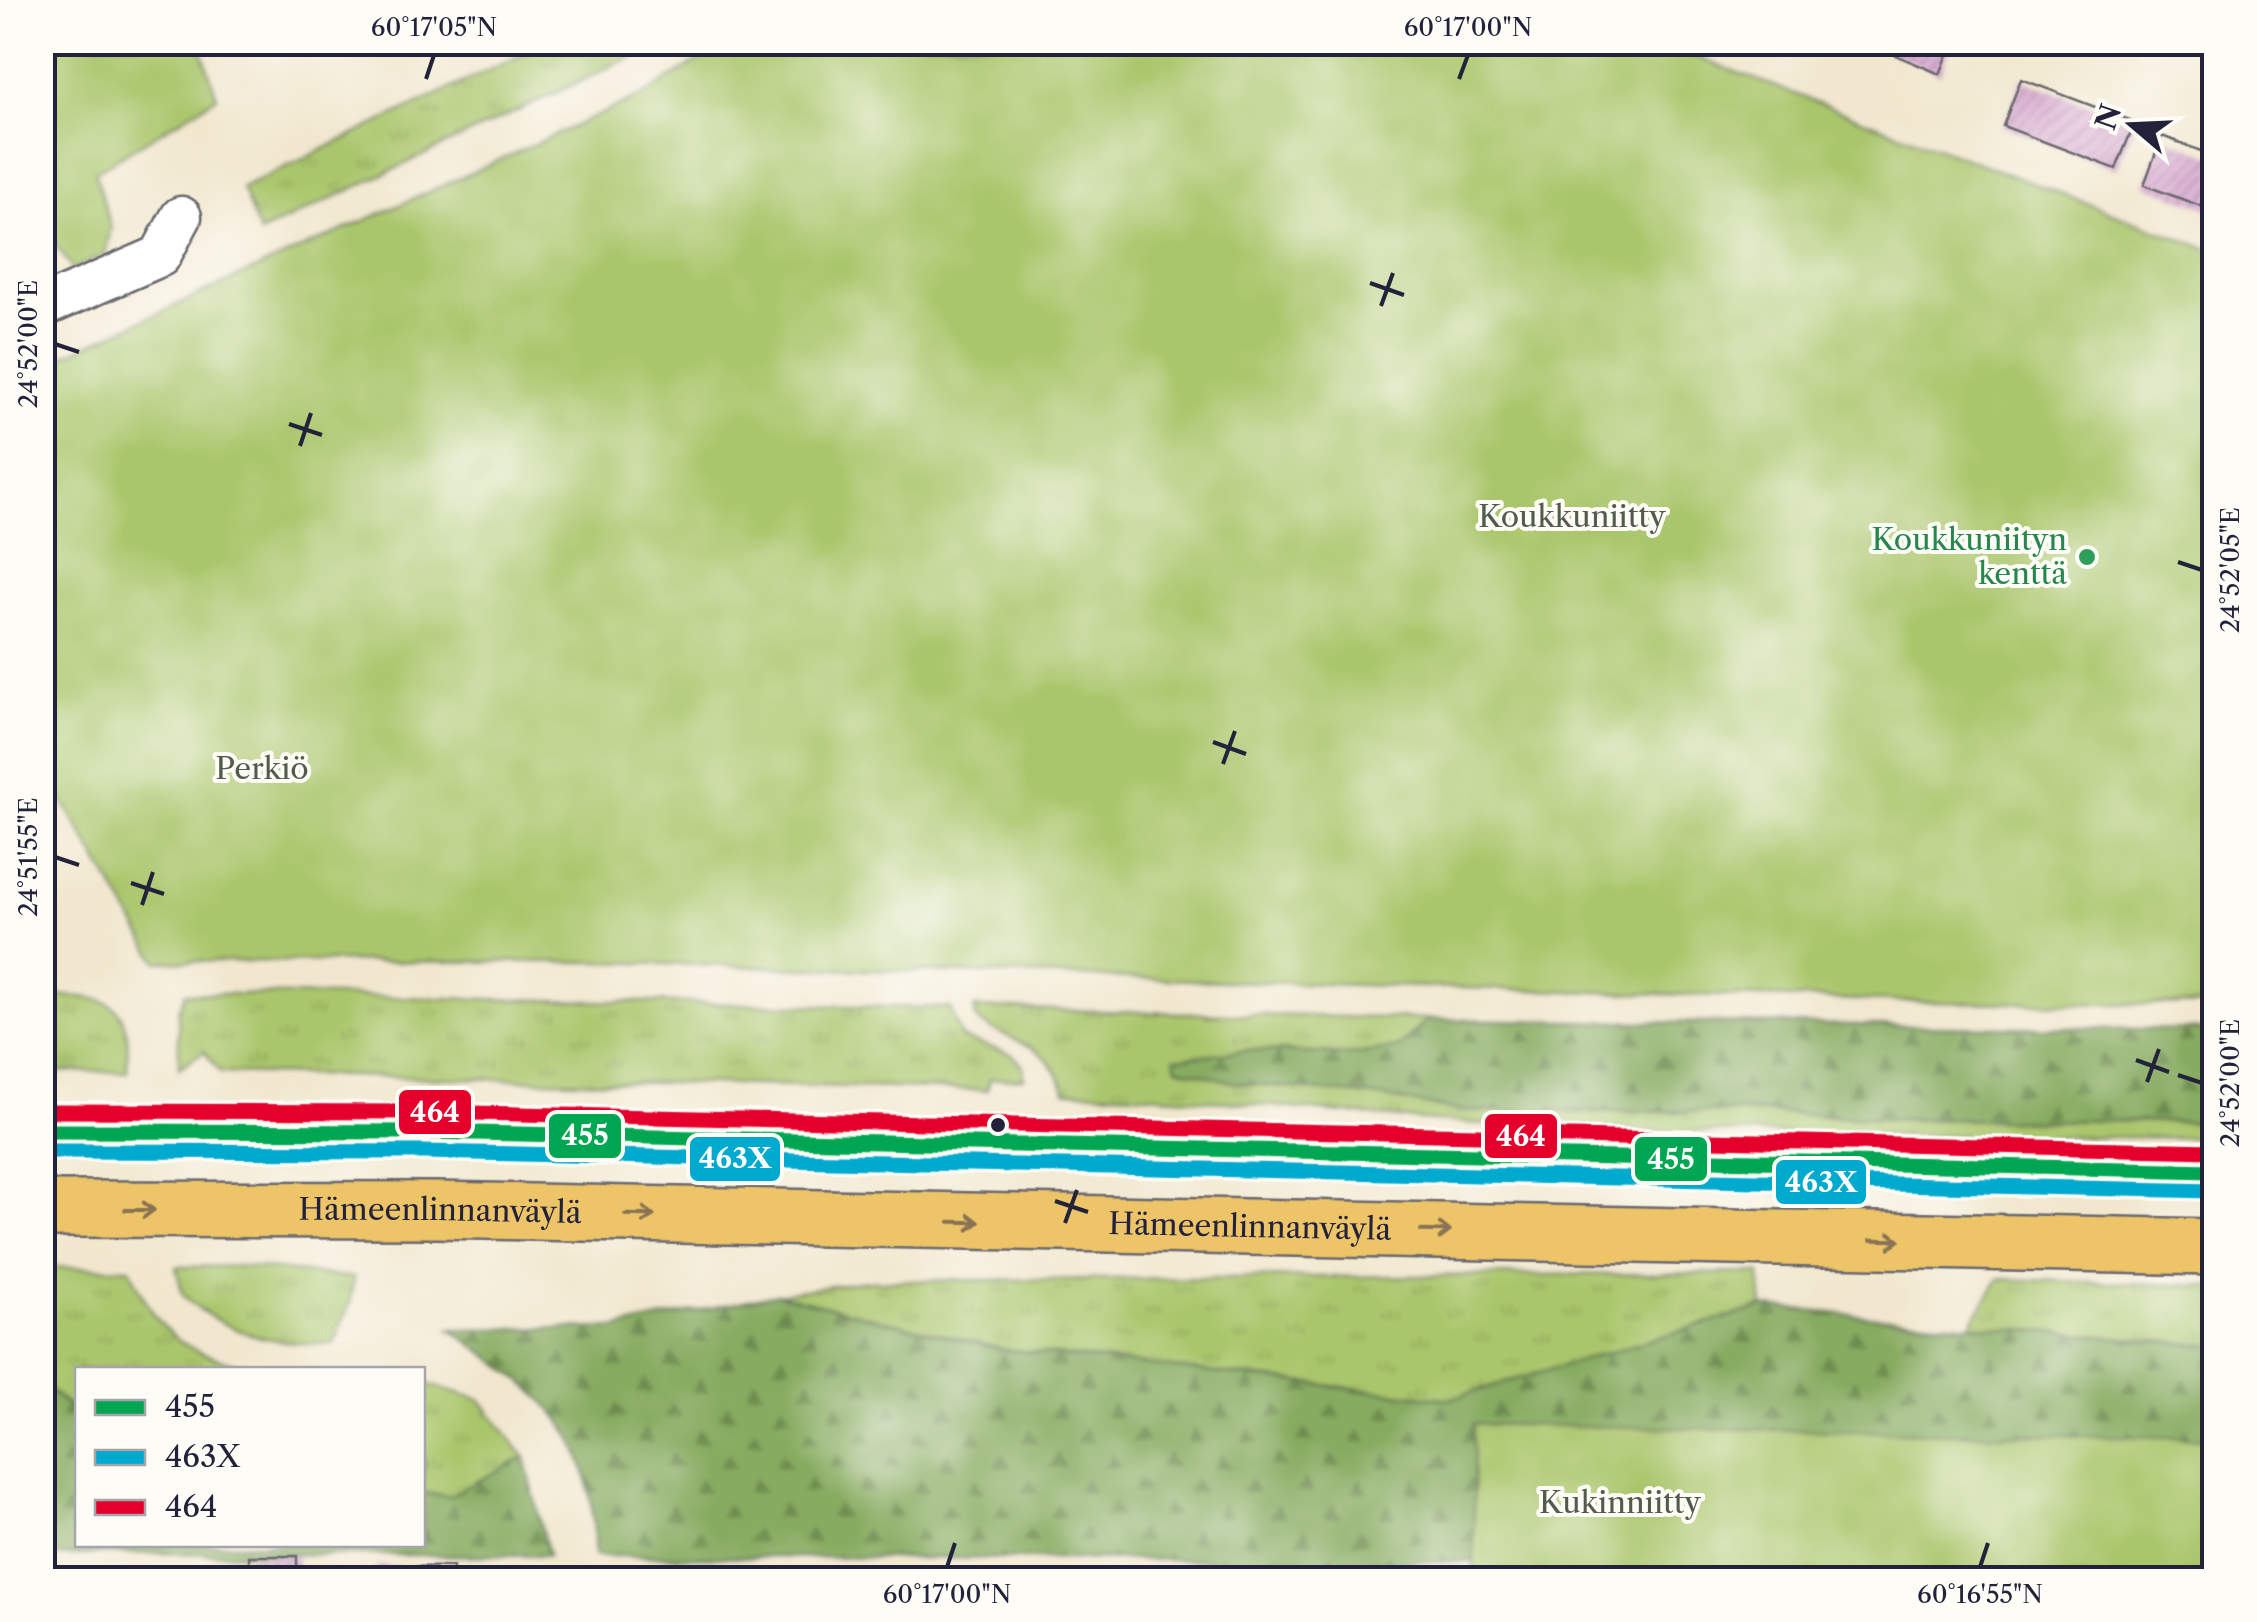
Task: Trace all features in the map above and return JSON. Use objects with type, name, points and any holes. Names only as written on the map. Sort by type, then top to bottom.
[{"type":"highway","points":[[42,1131],[442,1133],[2214,1171]]},
{"type":"highway","name":"Hämeenlinnanväylä","points":[[42,1209],[454,1211],[2214,1246]]},
{"type":"street","points":[[42,307],[160,256],[181,216]]},
{"type":"green space","name":"Koukkuniitty","points":[[729,42],[1659,43],[2214,251],[2214,1005],[1923,1002],[600,962],[157,961],[43,767],[43,365],[642,96]]},
{"type":"green space","points":[[42,43],[200,43],[217,97],[95,172],[111,228],[105,255],[73,270],[43,226]]},
{"type":"green space","points":[[546,43],[661,43],[259,233],[242,188]]},
{"type":"green space","points":[[185,993],[950,1008],[961,1038],[1012,1054],[1023,1065],[1024,1078],[990,1079],[987,1090],[221,1073],[204,1051],[179,1068],[178,1011]]},
{"type":"green space","points":[[43,995],[85,997],[112,1006],[126,1028],[127,1072],[43,1071]]},
{"type":"green space","points":[[974,1008],[1429,1019],[1398,1048],[1348,1055],[1250,1050],[1374,1096],[1462,1111],[1761,1112],[1886,1119],[2214,1122],[2214,1138],[1832,1135],[1545,1127],[1066,1091],[1049,1061],[1029,1046],[976,1020]]},
{"type":"green space","points":[[1429,1019],[2214,1030],[2214,1122],[1886,1119],[1761,1112],[1462,1111],[1374,1096],[1232,1082],[1177,1067],[1175,1058],[1250,1050],[1348,1055],[1398,1048]]},
{"type":"green space","points":[[238,1266],[354,1278],[350,1303],[333,1344],[272,1339],[234,1329],[183,1295],[176,1267]]},
{"type":"green space","points":[[43,1267],[130,1268],[152,1312],[177,1339],[209,1356],[250,1367],[75,1367],[75,1411],[43,1385]]},
{"type":"green space","points":[[1760,1273],[1763,1307],[1449,1399],[1001,1349],[777,1294],[866,1281]]},
{"type":"green space","points":[[1999,1279],[2214,1286],[2214,1346],[1969,1327]]},
{"type":"green space","points":[[777,1294],[1001,1349],[1449,1399],[1763,1307],[2214,1346],[2214,1579],[1474,1580],[1474,1562],[594,1556],[586,1476],[575,1445],[560,1420],[514,1375],[450,1329],[618,1328]]},
{"type":"green space","points":[[425,1384],[480,1399],[525,1457],[449,1496],[425,1493]]},
{"type":"green space","points":[[42,1385],[75,1411],[75,1547],[425,1547],[425,1493],[449,1496],[525,1457],[548,1556],[116,1553],[43,1557]]},
{"type":"green space","name":"Kukinniitty","points":[[1473,1424],[2214,1438],[2214,1579],[1474,1579]]},
{"type":"building","points":[[1865,42],[1953,42],[1940,74]]},
{"type":"building","points":[[2021,79],[2135,122],[2116,169],[2003,126]]},
{"type":"building","points":[[2162,136],[2214,156],[2214,211],[2144,185]]},
{"type":"building","points":[[249,1556],[297,1556],[297,1580],[250,1580]]},
{"type":"building","points":[[376,1566],[453,1567],[453,1580],[376,1580]]},
{"type":"transit line","name":"464","points":[[42,1111],[424,1112],[2214,1151]]},
{"type":"transit line","name":"455","points":[[42,1131],[424,1132],[2214,1171]]},
{"type":"transit line","name":"463X","points":[[42,1151],[424,1152],[2214,1191]]},
{"type":"place","name":"Koukkuniityn kenttä","points":[[2087,557]]},
{"type":"park label","name":"Perkiö","points":[[262,769]]}]
